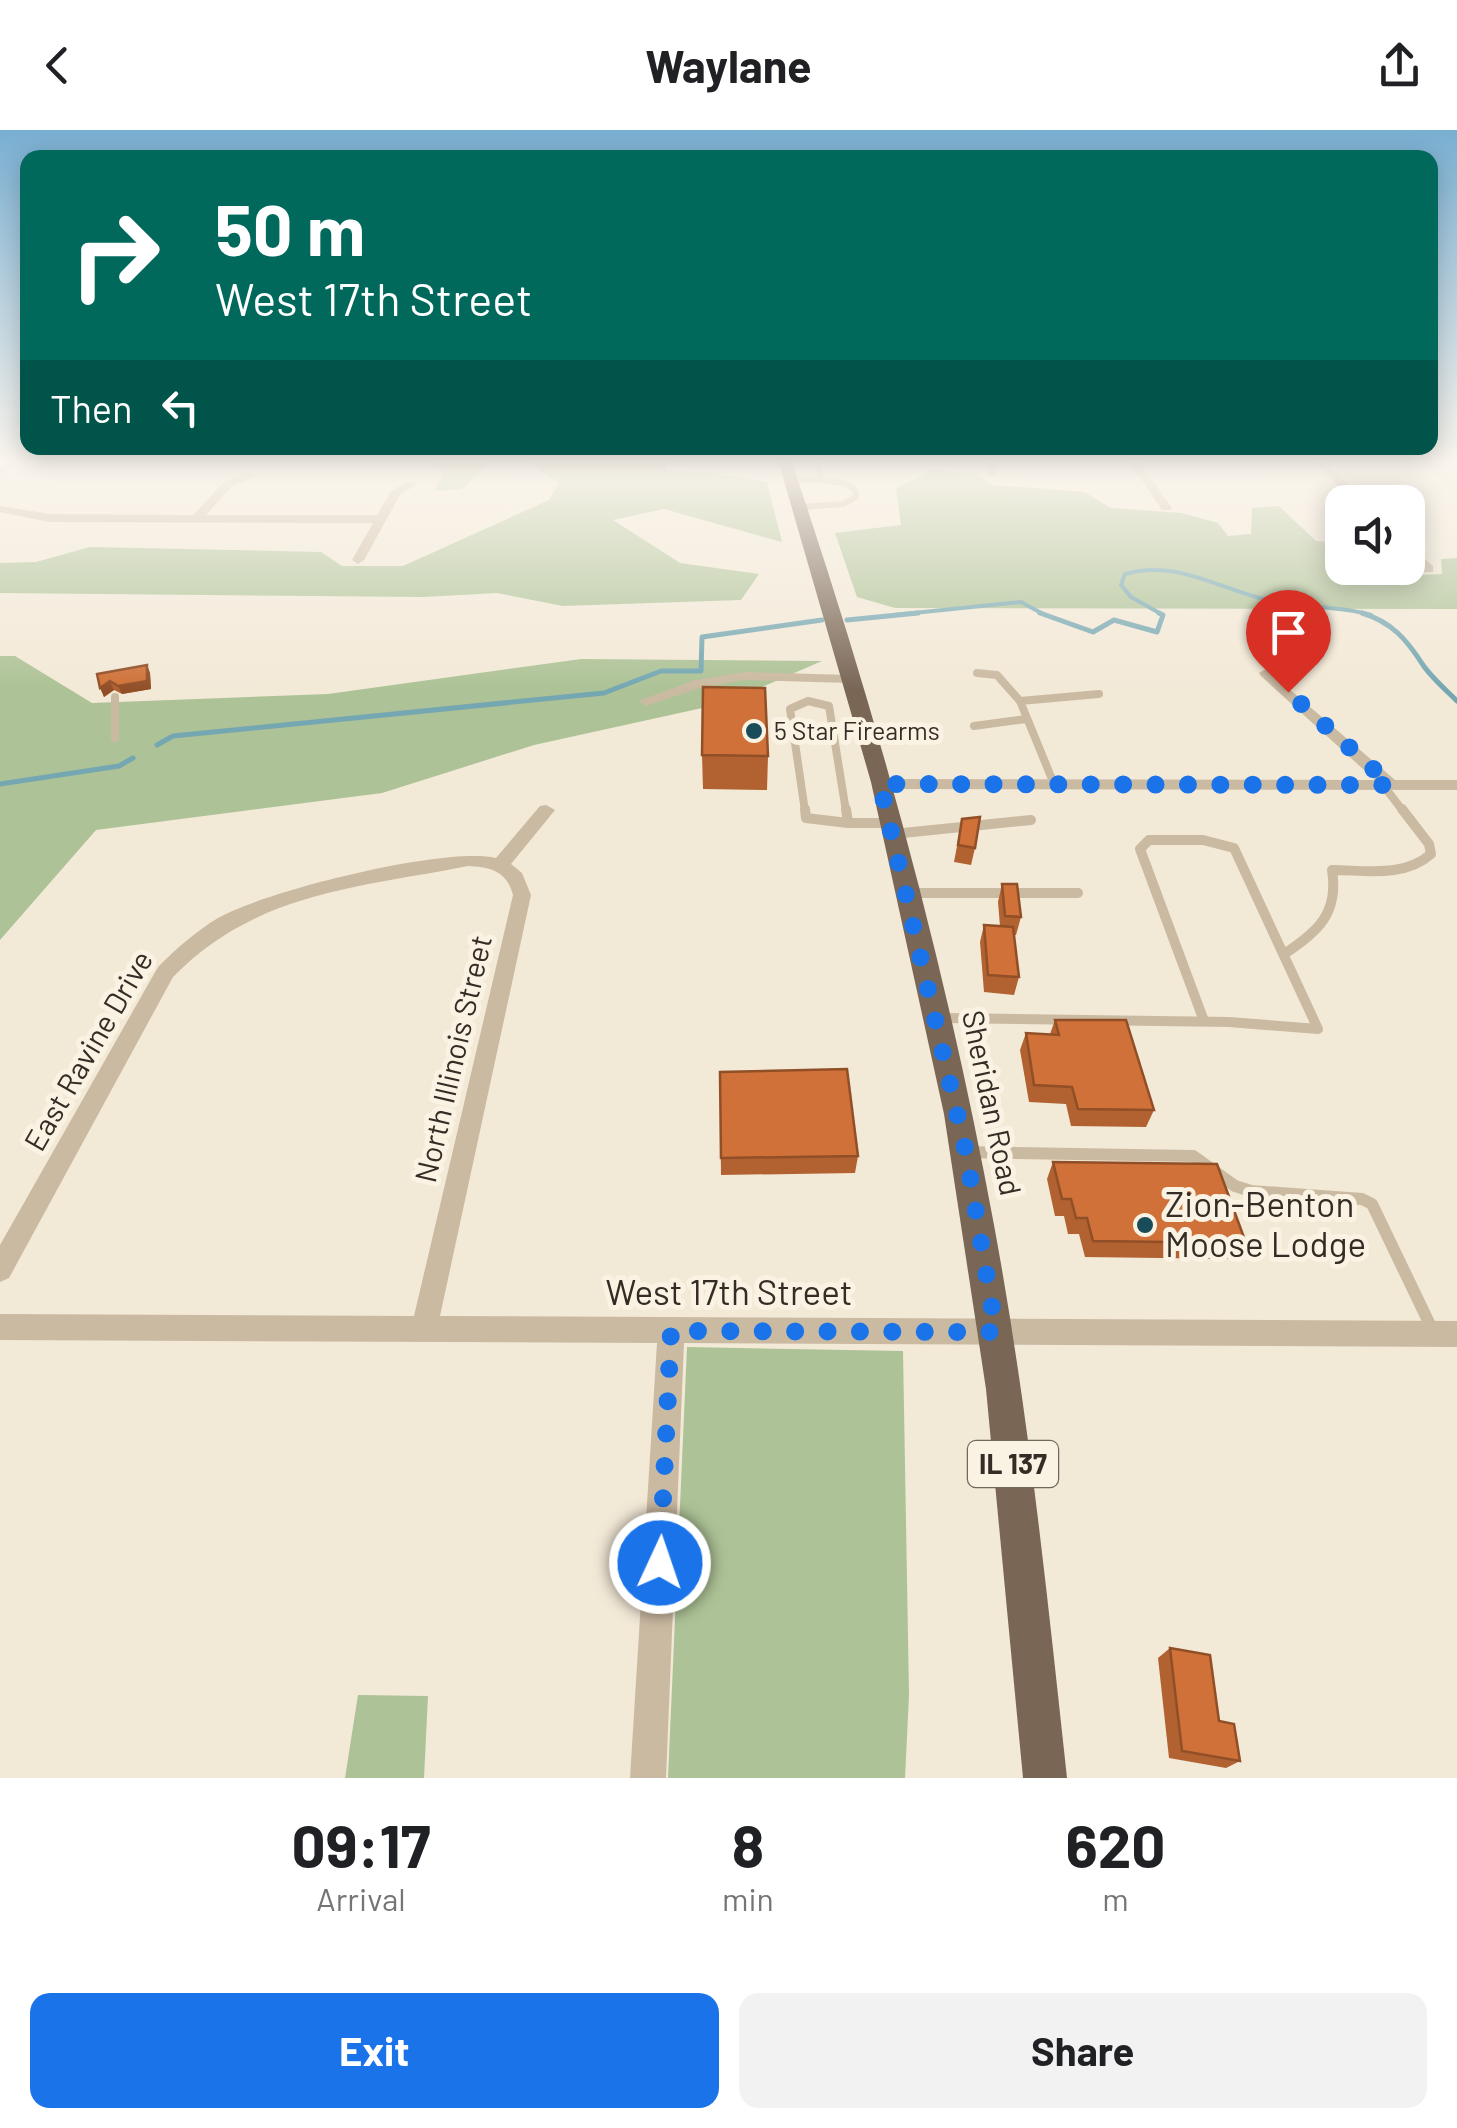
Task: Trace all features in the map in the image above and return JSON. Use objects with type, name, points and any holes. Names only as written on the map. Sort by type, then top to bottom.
[{"type":"main road","name":"Sheridan Road","points":[[809,537],[880,784],[966,1152],[996,1332],[1045,1778]]},
{"type":"street","points":[[358,560],[370,537]]},
{"type":"street","points":[[1425,565],[1428,568]]},
{"type":"street","points":[[1266,674],[1387,785]]},
{"type":"street","points":[[646,701],[700,683],[745,676],[851,679]]},
{"type":"street","points":[[880,784],[1457,785]]},
{"type":"street","points":[[500,865],[546,810]]},
{"type":"street","name":"East Ravine Drive","points":[[0,1270],[164,972],[181,952],[224,920],[272,901],[468,860],[500,865]]},
{"type":"street","name":"North Illinois Street","points":[[424,1329],[522,894],[520,880],[500,865]]},
{"type":"street","name":"West 17th Street","points":[[0,1327],[1446,1334]]},
{"type":"street","points":[[648,1778],[671,1331]]},
{"type":"lane","points":[[976,673],[997,675],[1020,701],[1054,784]]},
{"type":"lane","points":[[1020,701],[1098,694]]},
{"type":"lane","points":[[116,698],[116,738]]},
{"type":"lane","points":[[848,823],[828,706],[808,701],[795,704],[790,709],[806,818],[848,823],[891,828],[1031,820]]},
{"type":"lane","points":[[974,726],[1026,719]]},
{"type":"lane","points":[[1284,954],[1326,923],[1333,906],[1332,870],[1403,868],[1423,864],[1431,854],[1430,844],[1387,785]]},
{"type":"lane","points":[[936,1018],[1204,1022],[1318,1029],[1234,848],[1202,840],[1149,840],[1140,849],[1204,1022]]},
{"type":"lane","points":[[907,894],[1078,892]]},
{"type":"lane","points":[[966,1152],[1193,1156],[1235,1186],[1251,1191],[1362,1199],[1372,1204],[1446,1334]]},
{"type":"green space","points":[[467,537],[639,537],[680,563],[759,574],[741,600],[563,606],[497,593],[423,597],[0,593],[0,563],[36,562],[90,547],[321,552],[342,566],[403,566]]},
{"type":"green space","points":[[836,537],[1312,537],[1325,542],[1325,585],[1425,585],[1425,575],[1442,574],[1441,559],[1457,558],[1457,609],[895,608],[857,597]]},
{"type":"green space","points":[[0,656],[15,656],[92,703],[328,694],[581,659],[822,661],[725,703],[534,745],[382,793],[96,830],[0,940]]},
{"type":"green space","points":[[687,1347],[903,1351],[909,1695],[905,1778],[668,1778]]},
{"type":"green space","points":[[358,1695],[428,1696],[424,1778],[345,1778]]},
{"type":"building","points":[[147,665],[147,681],[118,686],[110,681],[100,688],[97,674]]},
{"type":"building","points":[[703,687],[765,688],[768,756],[702,755]]},
{"type":"building","points":[[980,817],[975,848],[958,845],[962,819]]},
{"type":"building","points":[[1002,884],[1017,884],[1021,917],[1005,916]]},
{"type":"building","points":[[984,925],[1013,927],[1019,977],[988,975]]},
{"type":"building","points":[[1055,1020],[1126,1020],[1154,1110],[1078,1109],[1072,1087],[1034,1085],[1026,1033],[1059,1035]]},
{"type":"building","points":[[847,1069],[858,1156],[721,1158],[720,1072]]},
{"type":"building","name":"Zion-Benton Moose Lodge","points":[[1053,1162],[1217,1164],[1246,1243],[1093,1241],[1087,1218],[1076,1218],[1071,1199],[1062,1199]]},
{"type":"building","points":[[1170,1648],[1210,1655],[1219,1721],[1234,1724],[1240,1761],[1182,1751]]},
{"type":"waterway","points":[[1163,615],[1131,597],[1121,585],[1125,574],[1145,570],[1183,573],[1258,598],[1362,613]]},
{"type":"waterway","points":[[894,615],[1021,602],[1044,614]]},
{"type":"waterway","points":[[847,620],[918,613]]},
{"type":"waterway","points":[[1040,613],[1044,614]]},
{"type":"waterway","points":[[1159,613],[1163,615]]},
{"type":"waterway","points":[[1362,613],[1371,615]]},
{"type":"waterway","points":[[1362,613],[1398,633],[1457,701]]},
{"type":"waterway","points":[[1044,614],[1093,632],[1114,620],[1157,632],[1163,615]]},
{"type":"waterway","points":[[157,745],[173,736],[604,693],[661,671],[701,671],[702,637],[822,620]]},
{"type":"waterway","points":[[0,784],[119,766],[133,758]]},
{"type":"place","name":"5 Star Firearms","points":[[754,731]]},
{"type":"place","name":"Zion-Benton Moose Lodge","points":[[1145,1225]]},
{"type":"route","points":[[660,1563],[671,1331],[996,1332],[966,1152],[880,784],[1391,785],[1288,692]]}]
